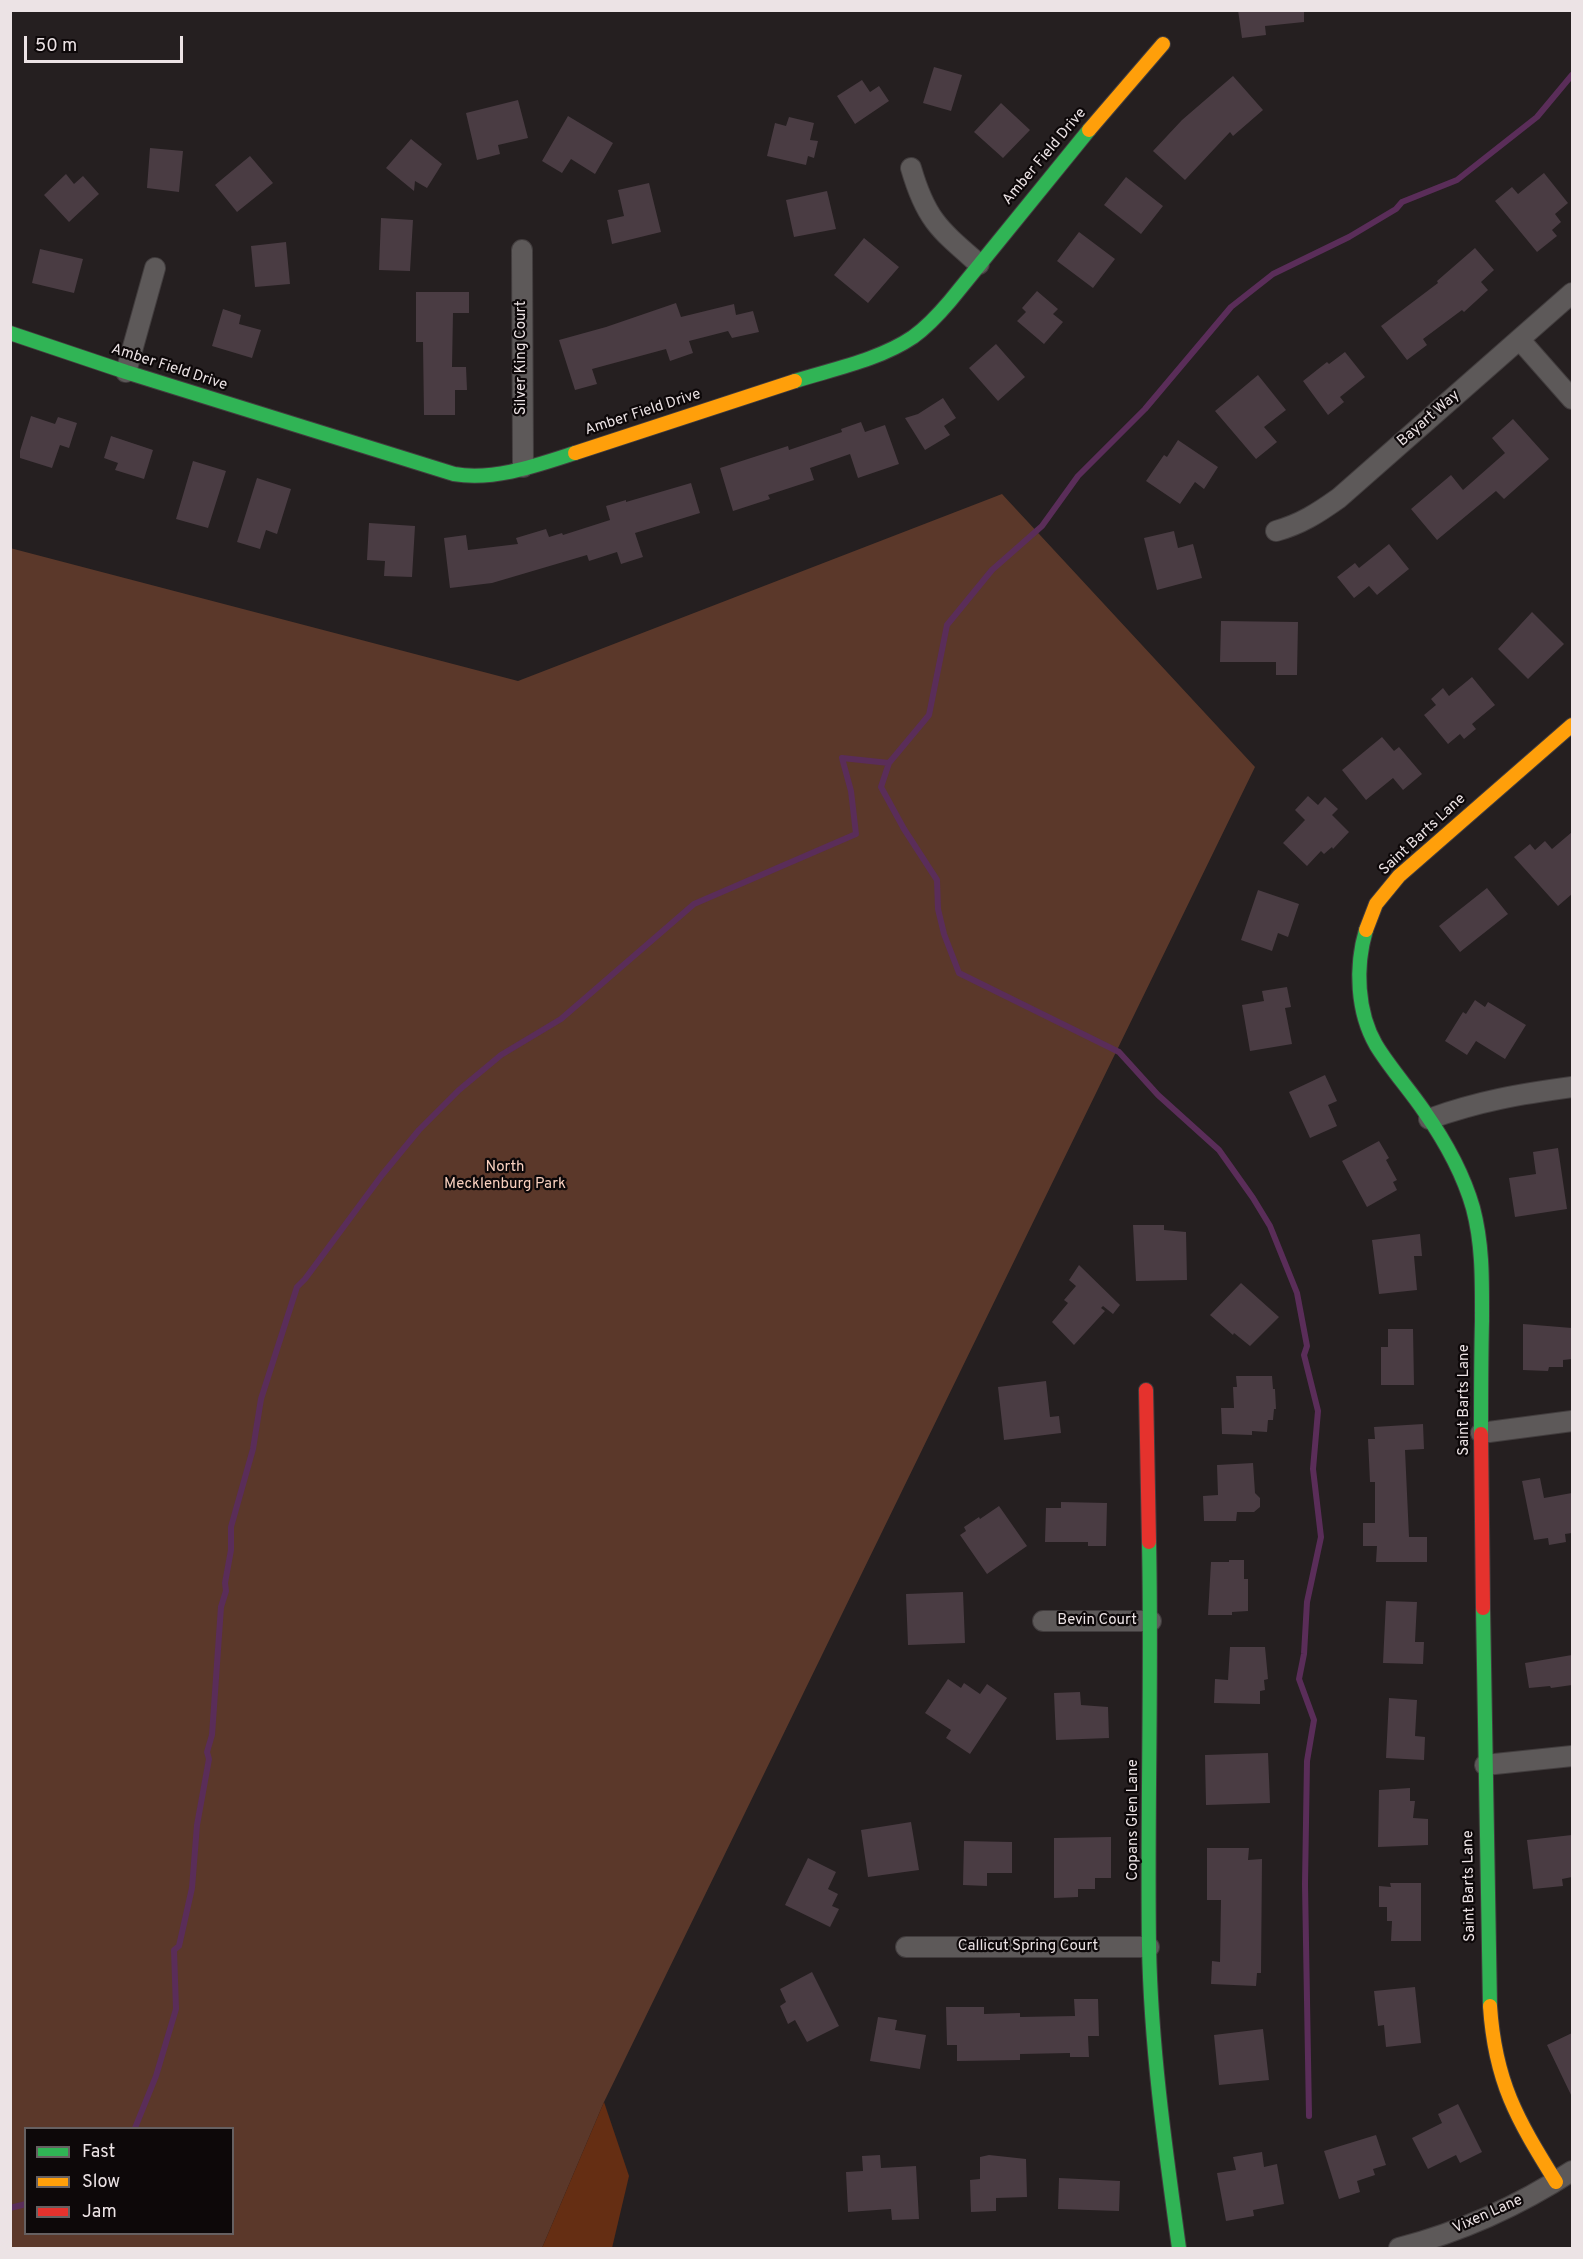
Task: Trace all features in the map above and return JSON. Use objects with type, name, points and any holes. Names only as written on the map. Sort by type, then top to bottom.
[{"type":"street","name":"Amber Field Drive","points":[[10,333],[126,372],[459,475],[477,476],[567,456],[887,350],[914,336],[932,320],[1068,153],[1163,44]]},
{"type":"street","points":[[911,168],[924,206],[934,224],[979,264]]},
{"type":"street","name":"Silver King Court","points":[[522,250],[523,467]]},
{"type":"street","points":[[126,372],[155,268]]},
{"type":"street","name":"Bayart Way","points":[[1276,531],[1296,526],[1313,518],[1339,498],[1572,293]]},
{"type":"street","points":[[1520,340],[1572,399]]},
{"type":"street","name":"Saint Barts Lane","points":[[1564,2176],[1522,2126],[1497,2064],[1492,2031],[1488,1960],[1481,1433],[1482,1255],[1479,1230],[1459,1169],[1430,1119],[1375,1043],[1366,1022],[1362,1004],[1360,957],[1365,928],[1377,902],[1399,876],[1572,725]]},
{"type":"street","points":[[1430,1119],[1462,1107],[1498,1098],[1572,1087]]},
{"type":"street","name":"Copans Glen Lane","points":[[1146,1390],[1151,1621],[1149,1947],[1157,2091],[1179,2248]]},
{"type":"street","points":[[1481,1433],[1572,1421]]},
{"type":"street","name":"Bevin Court","points":[[1043,1621],[1151,1621]]},
{"type":"street","points":[[1485,1765],[1572,1756]]},
{"type":"street","name":"Callicut Spring Court","points":[[906,1947],[1149,1947]]},
{"type":"street","name":"Vixen Lane","points":[[1399,2248],[1470,2225],[1505,2209],[1564,2176]]},
{"type":"green space","name":"North Mecklenburg Park","points":[[1002,494],[1255,767],[604,2102],[542,2248],[11,2248],[10,548],[518,681]]},
{"type":"shaded area","points":[[604,2102],[629,2176],[612,2248],[542,2248]]},
{"type":"building","points":[[1238,10],[1304,10],[1304,22],[1265,26],[1266,35],[1242,38]]},
{"type":"building","points":[[934,67],[962,75],[951,111],[923,103]]},
{"type":"building","points":[[1233,76],[1263,110],[1233,136],[1230,132],[1185,180],[1153,151],[1182,120]]},
{"type":"building","points":[[862,80],[870,92],[879,86],[889,101],[855,124],[837,96]]},
{"type":"building","points":[[518,100],[528,138],[498,145],[500,154],[477,160],[466,113]]},
{"type":"building","points":[[1001,103],[1030,130],[1003,158],[974,132]]},
{"type":"building","points":[[568,116],[613,143],[595,174],[571,159],[562,173],[542,161]]},
{"type":"building","points":[[789,117],[814,123],[810,140],[818,141],[814,158],[808,156],[806,165],[767,156],[775,123],[786,126]]},
{"type":"building","points":[[411,139],[442,164],[427,188],[415,181],[414,191],[386,168]]},
{"type":"building","points":[[150,148],[183,151],[179,192],[147,188]]},
{"type":"building","points":[[250,156],[273,183],[237,212],[215,185]]},
{"type":"building","points":[[1544,173],[1568,203],[1555,214],[1561,222],[1552,230],[1557,236],[1537,252],[1495,201],[1512,187],[1518,194]]},
{"type":"building","points":[[66,174],[74,184],[83,176],[99,194],[69,222],[44,195]]},
{"type":"building","points":[[1126,177],[1163,206],[1141,234],[1104,205]]},
{"type":"building","points":[[649,183],[661,232],[612,244],[607,220],[624,216],[618,190]]},
{"type":"building","points":[[827,191],[836,229],[794,237],[786,200]]},
{"type":"building","points":[[381,218],[413,220],[410,271],[379,270]]},
{"type":"building","points":[[1079,232],[1115,259],[1093,288],[1057,261]]},
{"type":"building","points":[[864,238],[899,267],[868,303],[834,275]]},
{"type":"building","points":[[286,242],[290,284],[255,287],[251,246]]},
{"type":"building","points":[[1475,248],[1494,270],[1481,282],[1488,290],[1464,312],[1462,310],[1423,339],[1427,345],[1407,360],[1381,326],[1438,283],[1437,281]]},
{"type":"building","points":[[40,249],[83,259],[74,293],[32,283]]},
{"type":"building","points":[[1037,291],[1058,309],[1053,314],[1063,322],[1044,344],[1017,321],[1026,312],[1022,308]]},
{"type":"building","points":[[416,292],[469,292],[469,313],[453,313],[452,367],[466,367],[467,390],[455,390],[455,415],[424,415],[423,342],[416,342]]},
{"type":"building","points":[[676,303],[681,317],[734,304],[736,315],[753,311],[759,332],[732,338],[728,331],[689,341],[693,353],[670,361],[666,349],[592,369],[597,384],[575,390],[559,340]]},
{"type":"building","points":[[223,309],[241,315],[239,324],[261,330],[252,358],[212,346]]},
{"type":"building","points":[[996,344],[1025,377],[998,401],[969,368]]},
{"type":"building","points":[[1345,352],[1365,377],[1340,397],[1344,402],[1328,415],[1303,381],[1327,362],[1329,364]]},
{"type":"building","points":[[1258,375],[1286,410],[1264,427],[1277,442],[1256,459],[1215,411]]},
{"type":"building","points":[[943,398],[956,418],[944,426],[950,435],[925,450],[905,418],[918,414]]},
{"type":"building","points":[[31,416],[55,424],[58,417],[77,423],[69,448],[60,445],[52,468],[20,458]]},
{"type":"building","points":[[1513,419],[1549,459],[1504,499],[1496,491],[1437,540],[1411,509],[1451,475],[1463,490],[1505,453],[1492,438]]},
{"type":"building","points":[[861,422],[865,432],[885,425],[899,464],[858,478],[850,454],[810,468],[814,480],[768,495],[770,499],[733,511],[720,468],[788,446],[789,450],[842,432],[841,429]]},
{"type":"building","points":[[111,436],[153,450],[144,479],[115,470],[118,463],[104,458]]},
{"type":"building","points":[[1178,440],[1218,467],[1204,489],[1195,482],[1180,504],[1146,481],[1164,455],[1167,457]]},
{"type":"building","points":[[193,461],[226,471],[208,528],[176,519]]},
{"type":"building","points":[[257,478],[291,489],[277,534],[266,530],[260,549],[237,542]]},
{"type":"building","points":[[691,483],[700,513],[635,533],[643,557],[621,564],[617,552],[589,561],[587,555],[492,583],[450,588],[444,538],[466,535],[468,550],[518,544],[516,538],[546,529],[549,537],[562,533],[563,535],[610,520],[606,506]]},
{"type":"building","points":[[369,523],[415,526],[412,577],[384,576],[385,561],[367,560]]},
{"type":"building","points":[[1174,531],[1178,548],[1193,544],[1202,578],[1157,590],[1144,538]]},
{"type":"building","points":[[1389,544],[1409,569],[1377,595],[1369,586],[1354,598],[1337,577],[1355,563],[1359,568]]},
{"type":"building","points":[[1532,612],[1564,644],[1528,679],[1498,649]]},
{"type":"building","points":[[1221,621],[1298,622],[1297,675],[1276,675],[1276,662],[1220,662]]},
{"type":"building","points":[[1472,677],[1495,705],[1472,724],[1476,729],[1464,739],[1460,734],[1448,744],[1424,715],[1436,705],[1431,699],[1443,688],[1449,696]]},
{"type":"building","points":[[1382,737],[1394,751],[1399,747],[1422,774],[1403,790],[1393,778],[1366,800],[1342,770]]},
{"type":"building","points":[[1308,796],[1318,805],[1325,797],[1338,809],[1332,815],[1349,832],[1333,849],[1332,847],[1324,854],[1321,851],[1307,866],[1283,843],[1305,820],[1295,810]]},
{"type":"building","points":[[1572,832],[1572,894],[1558,906],[1514,857],[1530,844],[1535,850],[1545,841],[1552,849]]},
{"type":"building","points":[[1487,888],[1508,914],[1460,952],[1439,926]]},
{"type":"building","points":[[1258,890],[1299,904],[1288,937],[1278,933],[1272,951],[1241,940]]},
{"type":"building","points":[[1287,987],[1291,1007],[1285,1008],[1292,1044],[1250,1051],[1242,1005],[1264,1001],[1262,991]]},
{"type":"building","points":[[1475,1000],[1485,1007],[1488,1002],[1526,1025],[1505,1059],[1476,1041],[1467,1055],[1445,1041],[1463,1012],[1466,1014]]},
{"type":"building","points":[[1325,1075],[1337,1101],[1328,1105],[1337,1126],[1310,1138],[1289,1092]]},
{"type":"building","points":[[1379,1141],[1389,1158],[1386,1160],[1397,1180],[1393,1182],[1397,1190],[1367,1207],[1342,1161]]},
{"type":"building","points":[[1558,1148],[1567,1209],[1515,1217],[1509,1178],[1536,1174],[1533,1152]]},
{"type":"building","points":[[1133,1225],[1164,1225],[1164,1230],[1186,1232],[1187,1280],[1136,1281]]},
{"type":"building","points":[[1420,1234],[1422,1256],[1414,1256],[1417,1290],[1379,1294],[1372,1240]]},
{"type":"building","points":[[1079,1265],[1120,1305],[1113,1314],[1103,1306],[1101,1308],[1105,1311],[1074,1345],[1052,1322],[1068,1303],[1064,1300],[1076,1286],[1069,1280]]},
{"type":"building","points":[[1241,1283],[1279,1317],[1250,1346],[1210,1315]]},
{"type":"building","points":[[1523,1324],[1572,1328],[1572,1359],[1563,1360],[1563,1367],[1549,1367],[1548,1371],[1523,1370]]},
{"type":"building","points":[[1388,1329],[1413,1329],[1414,1385],[1381,1385],[1381,1347],[1388,1347]]},
{"type":"building","points":[[1236,1376],[1272,1376],[1276,1409],[1274,1409],[1273,1420],[1268,1420],[1267,1432],[1252,1431],[1252,1435],[1222,1434],[1221,1408],[1234,1408],[1233,1387],[1237,1387]]},
{"type":"building","points":[[1046,1381],[1050,1417],[1059,1416],[1061,1433],[1004,1440],[998,1387]]},
{"type":"building","points":[[1423,1424],[1424,1449],[1405,1450],[1409,1537],[1427,1537],[1427,1562],[1376,1562],[1377,1546],[1363,1546],[1363,1523],[1375,1523],[1375,1482],[1370,1482],[1368,1439],[1375,1439],[1374,1427]]},
{"type":"building","points":[[1253,1463],[1255,1493],[1260,1498],[1260,1507],[1254,1512],[1237,1512],[1236,1521],[1204,1521],[1203,1496],[1218,1495],[1217,1465]]},
{"type":"building","points":[[1540,1478],[1544,1498],[1572,1493],[1572,1533],[1565,1534],[1566,1542],[1549,1545],[1548,1538],[1534,1540],[1522,1481]]},
{"type":"building","points":[[1061,1502],[1107,1503],[1106,1546],[1088,1546],[1088,1542],[1045,1542],[1046,1508],[1061,1508]]},
{"type":"building","points":[[999,1506],[1027,1546],[987,1574],[960,1535],[966,1531],[964,1527]]},
{"type":"building","points":[[1229,1560],[1244,1560],[1244,1579],[1248,1579],[1248,1611],[1232,1612],[1232,1615],[1208,1615],[1211,1562],[1229,1562]]},
{"type":"building","points":[[963,1592],[965,1643],[908,1645],[906,1594]]},
{"type":"building","points":[[1386,1601],[1417,1602],[1415,1642],[1424,1642],[1423,1664],[1383,1663]]},
{"type":"building","points":[[1230,1647],[1265,1647],[1268,1679],[1264,1680],[1265,1690],[1260,1691],[1260,1704],[1214,1703],[1215,1679],[1228,1680]]},
{"type":"building","points":[[1572,1655],[1572,1685],[1529,1688],[1525,1663]]},
{"type":"building","points":[[948,1679],[961,1688],[964,1683],[980,1694],[987,1684],[1007,1698],[970,1754],[946,1738],[951,1730],[925,1713]]},
{"type":"building","points":[[1080,1692],[1081,1705],[1108,1707],[1109,1738],[1056,1740],[1054,1693]]},
{"type":"building","points":[[1389,1698],[1417,1700],[1415,1736],[1425,1737],[1424,1760],[1386,1758]]},
{"type":"building","points":[[1268,1753],[1270,1803],[1206,1805],[1205,1755]]},
{"type":"building","points":[[1410,1788],[1410,1801],[1415,1801],[1413,1818],[1428,1819],[1428,1845],[1378,1847],[1379,1790]]},
{"type":"building","points":[[911,1822],[919,1870],[868,1877],[861,1830]]},
{"type":"building","points":[[1572,1835],[1572,1877],[1562,1879],[1563,1886],[1533,1889],[1527,1840]]},
{"type":"building","points":[[1111,1837],[1111,1878],[1095,1878],[1095,1889],[1078,1889],[1078,1897],[1054,1898],[1054,1838]]},
{"type":"building","points":[[964,1841],[1012,1842],[1012,1873],[987,1873],[987,1886],[963,1885]]},
{"type":"building","points":[[1207,1848],[1249,1848],[1248,1860],[1262,1859],[1261,1973],[1257,1973],[1256,1986],[1211,1984],[1212,1961],[1220,1962],[1221,1900],[1207,1900]]},
{"type":"building","points":[[808,1858],[836,1872],[828,1889],[838,1894],[832,1906],[839,1909],[830,1927],[785,1905]]},
{"type":"building","points":[[1390,1883],[1421,1883],[1421,1941],[1391,1941],[1392,1921],[1387,1921],[1387,1907],[1379,1907],[1379,1886],[1391,1887]]},
{"type":"building","points":[[812,1972],[839,2026],[807,2042],[795,2020],[788,2024],[780,2006],[786,2002],[780,1989]]},
{"type":"building","points":[[1415,1987],[1421,2043],[1386,2047],[1384,2025],[1378,2026],[1374,1991]]},
{"type":"building","points":[[1074,1999],[1098,1999],[1099,2036],[1088,2036],[1089,2057],[1070,2057],[1070,2053],[1020,2054],[1020,2060],[957,2061],[957,2045],[947,2045],[946,2007],[984,2007],[984,2014],[1020,2013],[1020,2017],[1075,2016]]},
{"type":"building","points":[[878,2017],[897,2020],[895,2030],[926,2035],[920,2069],[870,2061]]},
{"type":"building","points":[[1263,2029],[1269,2080],[1219,2085],[1214,2035]]},
{"type":"building","points":[[1572,2033],[1572,2097],[1547,2045]]},
{"type":"building","points":[[1458,2104],[1482,2152],[1460,2163],[1456,2155],[1428,2169],[1412,2138],[1442,2123],[1438,2114]]},
{"type":"building","points":[[1376,2135],[1386,2165],[1373,2169],[1375,2175],[1357,2181],[1360,2192],[1339,2199],[1324,2151]]},
{"type":"building","points":[[1262,2152],[1264,2167],[1277,2164],[1284,2204],[1253,2210],[1254,2216],[1226,2221],[1217,2173],[1236,2170],[1233,2157]]},
{"type":"building","points":[[880,2155],[881,2168],[916,2166],[919,2219],[892,2220],[891,2209],[848,2212],[846,2172],[863,2171],[862,2156]]},
{"type":"building","points":[[989,2155],[1026,2159],[1027,2197],[996,2198],[996,2211],[971,2212],[970,2180],[980,2179],[980,2157]]},
{"type":"building","points":[[1059,2178],[1120,2181],[1119,2211],[1058,2209]]},
{"type":"waterway","points":[[1309,2116],[1305,1884],[1307,1761],[1314,1720],[1299,1679],[1304,1654],[1307,1602],[1321,1537],[1313,1469],[1318,1411],[1304,1355],[1307,1346],[1297,1293],[1270,1226],[1219,1150],[1158,1095],[1119,1052],[959,973],[944,934],[938,909],[937,880],[904,829],[881,787],[889,763],[929,715],[947,625],[992,570],[1042,526],[1078,476],[1145,409],[1231,307],[1273,274],[1349,237],[1396,209],[1402,202],[1457,180],[1537,117],[1572,75]]},
{"type":"waterway","points":[[135,2127],[156,2076],[176,2009],[174,1950],[179,1946],[192,1888],[197,1825],[209,1759],[207,1752],[212,1735],[221,1607],[226,1591],[231,1527],[253,1449],[261,1399],[297,1287],[419,1130],[459,1090],[501,1055],[561,1019],[694,904],[856,834],[851,791],[842,758],[889,763]]},
{"type":"waterway","points":[[10,2208],[24,2204]]},
{"type":"traffic: fast","points":[[795,381],[886,352],[923,329],[950,301],[1089,130]]},
{"type":"traffic: fast","points":[[10,333],[126,372],[454,474],[469,476],[500,474],[575,453]]},
{"type":"traffic: fast","points":[[1366,930],[1359,974],[1362,1004],[1370,1032],[1381,1054],[1424,1111],[1446,1146],[1459,1170],[1473,1208],[1482,1278],[1481,1434]]},
{"type":"traffic: fast","points":[[1149,1542],[1150,1984],[1160,2097],[1179,2248]]},
{"type":"traffic: fast","points":[[1483,1608],[1490,2006]]},
{"type":"traffic: slow","points":[[1089,130],[1163,44]]},
{"type":"traffic: slow","points":[[575,453],[795,381]]},
{"type":"traffic: slow","points":[[1366,930],[1376,904],[1399,876],[1572,725]]},
{"type":"traffic: slow","points":[[1490,2006],[1497,2057],[1510,2099],[1530,2139],[1556,2182]]},
{"type":"traffic: jam","points":[[1146,1390],[1149,1542]]},
{"type":"traffic: jam","points":[[1481,1434],[1483,1608]]}]
